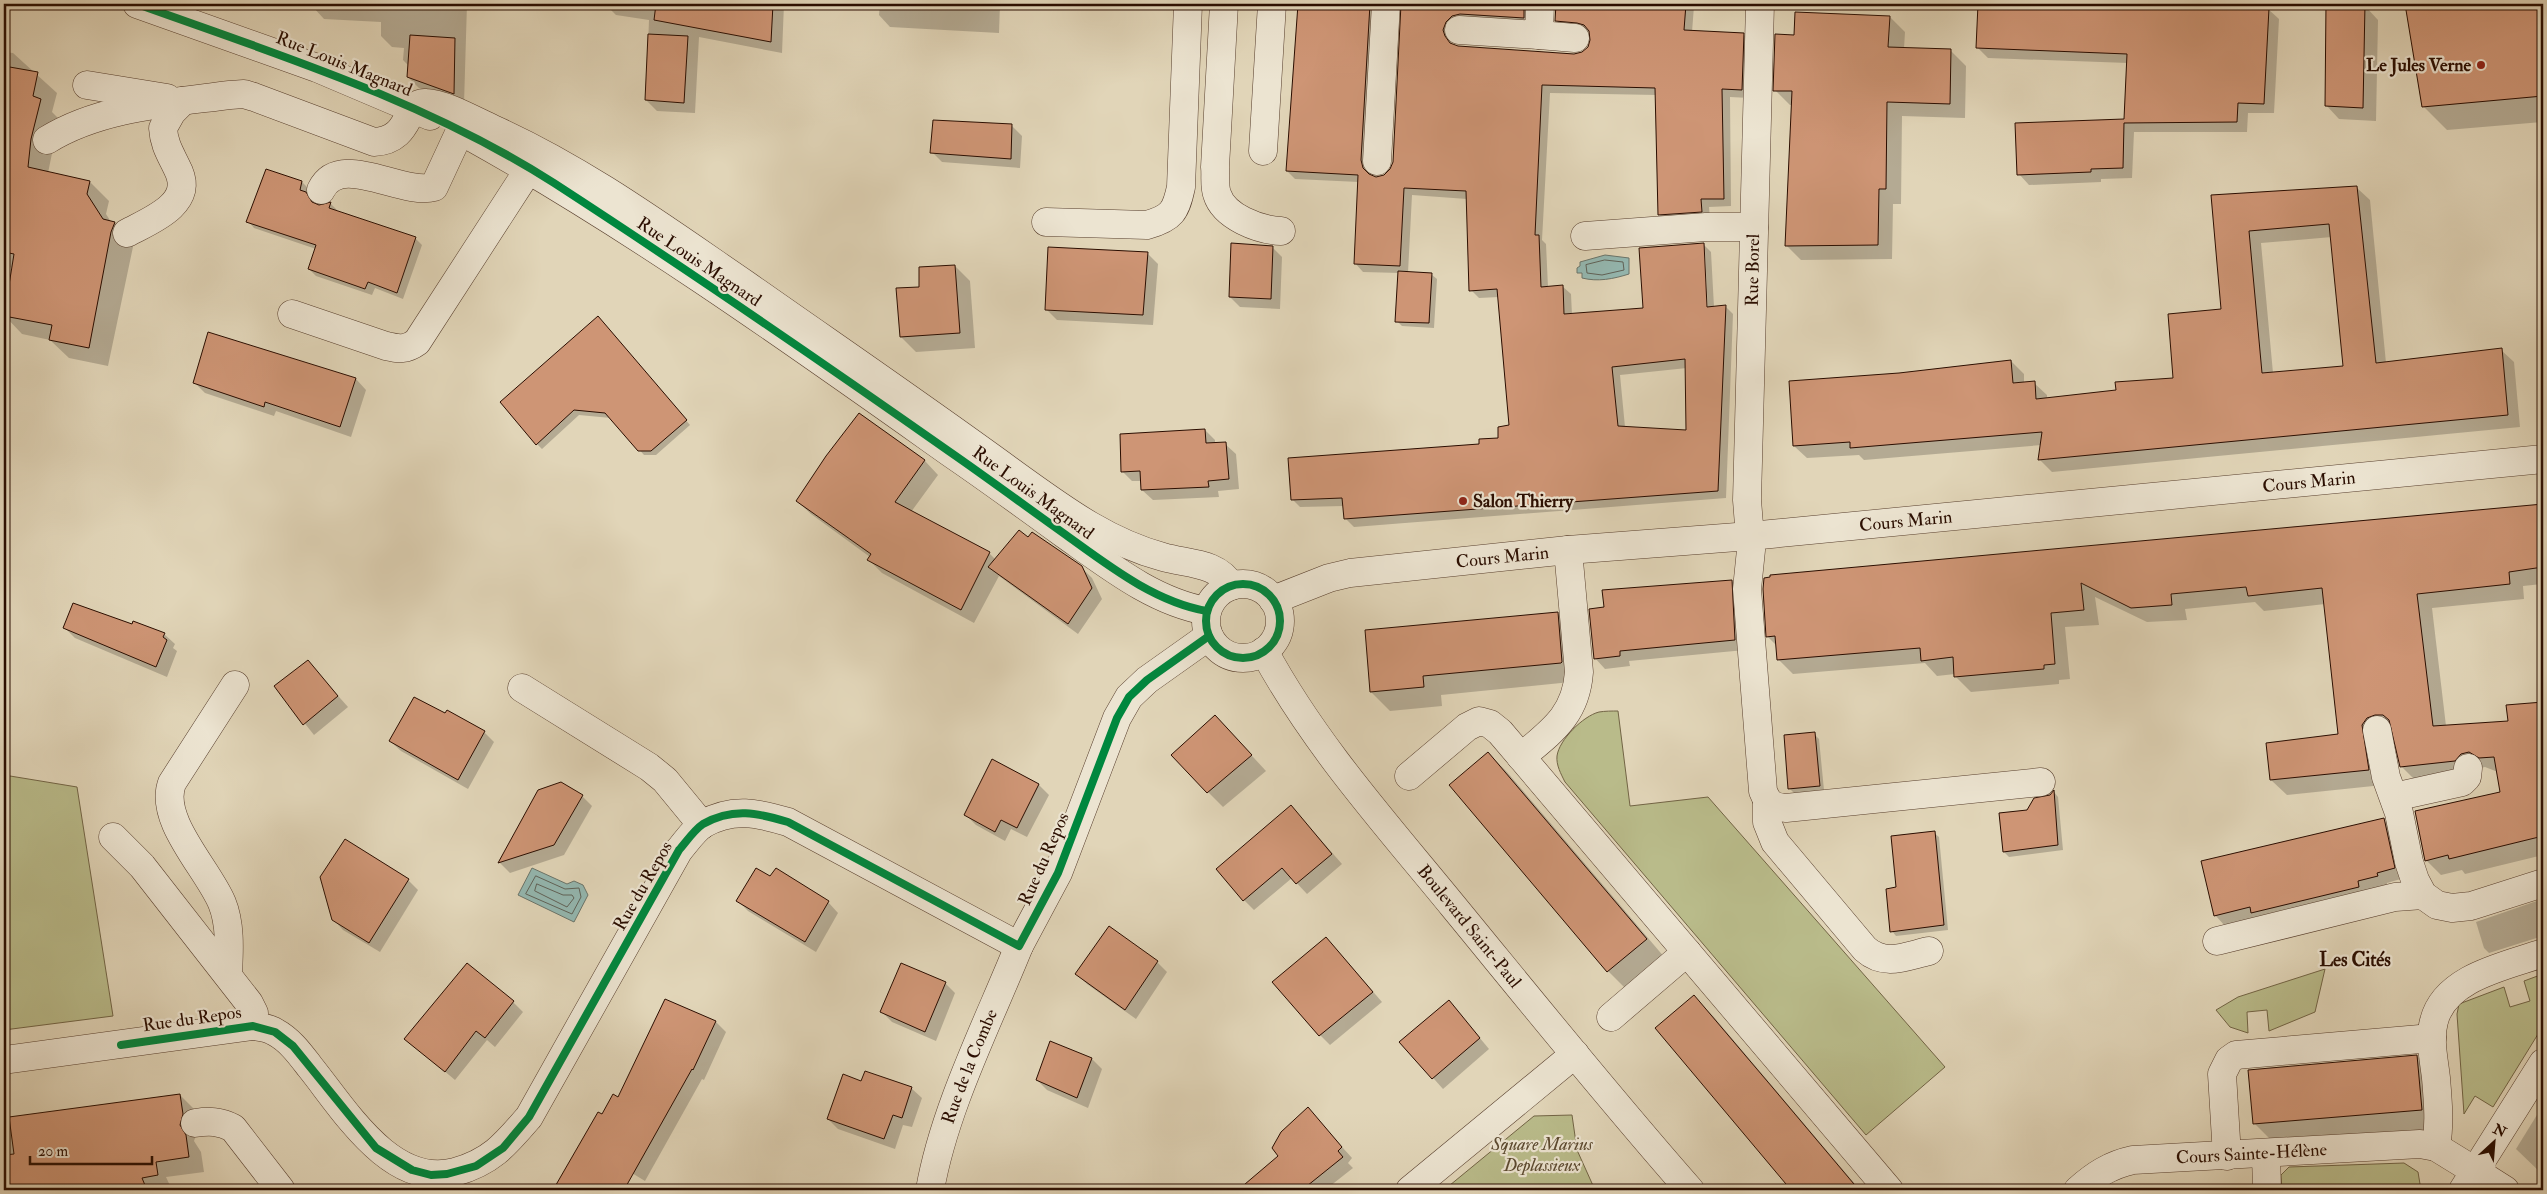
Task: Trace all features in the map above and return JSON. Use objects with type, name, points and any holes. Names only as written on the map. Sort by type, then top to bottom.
[{"type":"street","name":"Rue Louis Magnard","points":[[137,4],[317,68],[413,108],[460,131],[529,169],[755,317],[1102,561],[1168,601],[1188,608],[1208,624]]},
{"type":"street","points":[[1046,222],[1147,225],[1162,221],[1177,205],[1181,187],[1188,4]]},
{"type":"street","points":[[1224,4],[1215,167],[1216,194],[1224,206],[1234,214],[1252,224],[1281,231]]},
{"type":"street","points":[[1263,151],[1272,4]]},
{"type":"street","points":[[1377,161],[1386,4]]},
{"type":"street","points":[[1539,35],[1540,4]]},
{"type":"street","name":"Rue Borel","points":[[1760,4],[1747,500],[1750,536],[1747,589],[1767,822],[1775,842],[1865,949],[1875,957],[1887,960],[1929,952]]},
{"type":"street","points":[[1459,30],[1574,38]]},
{"type":"street","points":[[87,85],[183,101]]},
{"type":"street","points":[[47,140],[79,124],[111,114],[183,101],[244,94],[374,142],[388,141],[398,134],[417,104],[426,102],[455,112],[511,137],[577,172],[622,199],[940,420],[1074,518],[1103,534],[1134,547],[1162,557],[1205,566],[1218,571],[1227,578],[1231,586]]},
{"type":"street","points":[[127,233],[163,213],[176,201],[182,192],[179,172],[163,140],[163,128],[172,112],[183,101]]},
{"type":"street","points":[[321,190],[331,176],[339,174],[373,178],[412,189],[434,187],[460,131]]},
{"type":"street","points":[[292,314],[386,346],[399,349],[409,348],[417,342],[529,169]]},
{"type":"street","points":[[1585,236],[1706,227],[1754,227]]},
{"type":"street","name":"Cours Marin","points":[[1273,600],[1329,578],[1350,573],[1568,550],[1750,536],[2543,460]]},
{"type":"street","points":[[1521,757],[1564,718],[1573,704],[1578,687],[1579,672],[1568,550]]},
{"type":"street","points":[[1243,584],[1254,586],[1273,600],[1279,612],[1280,624],[1277,636],[1264,651],[1260,654],[1237,658],[1216,647],[1208,624],[1212,601],[1231,586],[1243,584]]},
{"type":"street","name":"Rue du Repos","points":[[4,1060],[254,1026],[275,1032],[293,1046],[376,1148],[430,1183],[447,1174],[476,1166],[503,1148],[528,1116],[679,850],[702,825],[727,814],[756,812],[788,822],[1019,946],[1058,873],[1117,718],[1129,697],[1208,624]]},
{"type":"street","name":"Boulevard Saint-Paul","points":[[1264,651],[1309,726],[1361,793],[1575,1054],[1690,1190]]},
{"type":"street","points":[[228,975],[229,944],[222,904],[173,819],[168,794],[172,783],[235,685]]},
{"type":"street","points":[[522,688],[649,767],[665,780],[702,825]]},
{"type":"street","points":[[1409,776],[1467,727],[1479,721],[1490,724],[1500,732],[1889,1190]]},
{"type":"street","points":[[2377,730],[2386,777],[2394,797],[2414,880],[2423,895],[2437,905],[2452,908],[2471,906],[2543,883]]},
{"type":"street","points":[[2394,797],[2462,782],[2467,776],[2468,768]]},
{"type":"street","points":[[1766,801],[1775,807],[1786,808],[2041,782]]},
{"type":"street","points":[[113,837],[142,866],[228,975],[254,1013],[254,1026]]},
{"type":"street","points":[[2217,941],[2395,897],[2423,895]]},
{"type":"street","name":"Rue de la Combe","points":[[930,1190],[933,1174],[957,1097],[1019,946]]},
{"type":"street","points":[[1611,1017],[1687,952]]},
{"type":"street","points":[[2436,1147],[2439,1116],[2432,1038],[2434,1022],[2439,1007],[2450,994],[2468,981],[2487,972],[2543,953]]},
{"type":"street","points":[[2227,1156],[2222,1074],[2229,1060],[2236,1055],[2432,1038]]},
{"type":"street","points":[[1410,1190],[1575,1054]]},
{"type":"street","points":[[2469,1181],[2543,1063]]},
{"type":"street","points":[[195,1123],[216,1122],[233,1128],[280,1190]]},
{"type":"street","name":"Cours Sainte-Hélène","points":[[2078,1190],[2101,1171],[2115,1164],[2133,1160],[2266,1154],[2406,1144],[2436,1147],[2469,1181],[2505,1190]]},
{"type":"street","points":[[2266,1154],[2268,1190]]},
{"type":"green space","points":[[1618,711],[1630,806],[1708,797],[1945,1067],[1866,1135],[1565,782],[1560,773],[1557,756],[1567,736],[1579,723],[1593,714]]},
{"type":"green space","points":[[4,775],[77,787],[113,1016],[4,1030]]},
{"type":"green space","points":[[2325,969],[2315,1012],[2269,1031],[2267,1010],[2247,1012],[2248,1033],[2230,1027],[2216,1010],[2238,997]]},
{"type":"green space","points":[[2543,974],[2543,1026],[2493,1107],[2475,1096],[2464,1114],[2457,1014],[2459,1004],[2504,987],[2510,1007],[2530,1001],[2524,981]]},
{"type":"green space","name":"Square Marius Deplassieux","points":[[1572,1115],[1577,1150],[1595,1190],[1444,1190],[1534,1116]]},
{"type":"green space","points":[[2404,1163],[2418,1172],[2421,1190],[2282,1190],[2281,1175],[2289,1167]]},
{"type":"water","points":[[1605,255],[1629,258],[1629,274],[1611,279],[1594,280],[1582,278],[1582,273],[1577,273],[1580,262]]},
{"type":"water","points":[[532,868],[567,884],[574,881],[583,885],[588,895],[574,922],[518,895]]},
{"type":"building","points":[[656,4],[773,4],[771,42],[654,20]]},
{"type":"building","points":[[1298,4],[1370,4],[1361,160],[1363,168],[1369,174],[1376,177],[1384,175],[1390,169],[1393,162],[1401,4],[1524,4],[1524,18],[1460,14],[1452,16],[1446,22],[1443,30],[1450,43],[1458,46],[1574,54],[1582,52],[1588,47],[1590,40],[1589,31],[1584,25],[1555,21],[1556,4],[1686,4],[1684,30],[1744,33],[1742,90],[1722,89],[1724,199],[1701,199],[1702,212],[1658,215],[1655,88],[1542,85],[1535,235],[1539,235],[1541,287],[1563,285],[1564,314],[1643,308],[1639,248],[1704,243],[1707,307],[1726,305],[1718,491],[1344,519],[1342,498],[1291,500],[1288,458],[1479,444],[1479,439],[1498,438],[1498,427],[1509,425],[1497,289],[1469,291],[1466,191],[1404,188],[1400,266],[1354,264],[1358,175],[1286,171]],"holes":[[[1685,359],[1686,430],[1618,426],[1612,367]]]},
{"type":"building","points":[[1978,4],[2269,8],[2264,104],[2238,103],[2237,122],[2124,123],[2123,168],[2091,169],[2091,172],[2017,175],[2015,123],[2124,119],[2127,54],[1976,48]]},
{"type":"building","points":[[2326,4],[2365,4],[2363,108],[2325,106]]},
{"type":"building","name":"Le Jules Verne","points":[[2405,4],[2543,4],[2543,96],[2422,107]]},
{"type":"building","points":[[1795,12],[1890,16],[1888,47],[1951,49],[1950,104],[1887,102],[1886,189],[1879,189],[1878,245],[1785,246],[1792,91],[1773,91],[1775,34],[1794,35]]},
{"type":"building","points":[[648,34],[688,36],[684,103],[645,100]]},
{"type":"building","points":[[410,35],[455,38],[454,94],[407,77]]},
{"type":"building","points":[[4,66],[38,72],[33,96],[41,99],[31,139],[28,167],[90,181],[87,194],[103,219],[115,222],[111,232],[89,348],[49,340],[52,325],[4,316],[14,254],[4,252]]},
{"type":"building","points":[[933,120],[1012,124],[1011,159],[930,153]]},
{"type":"building","points":[[266,169],[302,181],[300,190],[306,192],[312,202],[319,205],[331,202],[329,208],[416,237],[397,293],[368,282],[365,289],[308,269],[316,245],[246,222]]},
{"type":"building","points":[[2357,186],[2376,363],[2502,348],[2508,415],[2038,460],[2042,432],[1850,448],[1850,442],[1793,446],[1789,381],[1899,373],[2011,360],[2013,383],[2035,381],[2036,399],[2116,390],[2115,382],[2173,378],[2168,314],[2221,309],[2211,195]],"holes":[[[2329,224],[2343,366],[2262,373],[2249,231]]]},
{"type":"building","points":[[1231,243],[1273,246],[1271,299],[1229,297]]},
{"type":"building","points":[[1048,247],[1148,252],[1143,315],[1045,310]]},
{"type":"building","points":[[955,265],[960,333],[900,337],[896,288],[919,287],[919,267]]},
{"type":"building","points":[[1398,271],[1432,273],[1429,323],[1395,322]]},
{"type":"building","points":[[598,316],[687,420],[651,451],[638,451],[605,413],[574,410],[536,445],[500,402]]},
{"type":"building","points":[[208,332],[356,378],[340,427],[265,402],[264,407],[193,383]]},
{"type":"building","points":[[859,413],[925,460],[895,502],[990,552],[961,610],[867,560],[871,554],[796,501],[826,456]]},
{"type":"building","points":[[1205,429],[1206,443],[1226,442],[1229,479],[1208,481],[1209,487],[1141,490],[1140,471],[1121,472],[1120,434]]},
{"type":"building","points":[[2543,504],[2543,567],[2509,572],[2510,584],[2417,594],[2433,726],[2508,721],[2506,705],[2543,702],[2543,836],[2449,859],[2448,855],[2425,861],[2415,811],[2500,792],[2494,757],[2479,758],[2469,752],[2461,754],[2455,761],[2400,767],[2389,720],[2383,715],[2375,715],[2367,718],[2362,725],[2369,770],[2270,780],[2266,743],[2338,734],[2322,588],[2248,596],[2246,587],[2171,594],[2172,605],[2131,608],[2081,583],[2084,610],[2051,613],[2055,664],[2044,665],[2044,669],[1954,677],[1953,657],[1921,661],[1920,648],[1777,660],[1775,636],[1766,637],[1763,589],[1764,578],[1770,577],[1770,575]]},
{"type":"building","points":[[1019,530],[1028,537],[1032,532],[1082,566],[1092,588],[1068,624],[988,567]]},
{"type":"building","points":[[1732,580],[1735,640],[1620,651],[1620,656],[1594,659],[1589,609],[1604,607],[1602,590]]},
{"type":"building","points":[[73,603],[132,624],[133,621],[165,633],[163,637],[167,640],[156,667],[63,628]]},
{"type":"building","points":[[1558,612],[1561,663],[1423,676],[1424,687],[1370,692],[1365,630]]},
{"type":"building","points":[[308,660],[338,696],[303,725],[274,686]]},
{"type":"building","points":[[414,697],[445,713],[447,710],[485,731],[458,780],[389,741]]},
{"type":"building","points":[[1215,715],[1252,755],[1207,793],[1171,755]]},
{"type":"building","points":[[1815,732],[1820,786],[1788,789],[1784,735]]},
{"type":"building","points":[[1488,752],[1647,939],[1607,972],[1449,785]]},
{"type":"building","points":[[992,759],[1039,784],[1017,828],[1001,820],[995,832],[964,815]]},
{"type":"building","points":[[561,782],[583,795],[554,845],[498,863],[538,790]]},
{"type":"building","points":[[2054,790],[2058,845],[2003,852],[1999,813],[2027,810],[2034,798],[2050,795]]},
{"type":"building","points":[[1291,805],[1332,854],[1296,884],[1282,868],[1243,901],[1216,869]]},
{"type":"building","points":[[2384,818],[2395,868],[2377,873],[2378,876],[2358,881],[2359,887],[2251,913],[2250,907],[2214,916],[2201,861]]},
{"type":"building","points":[[1935,831],[1944,925],[1890,932],[1886,889],[1896,887],[1891,836]]},
{"type":"building","points":[[345,839],[409,879],[369,943],[332,920],[320,877]]},
{"type":"building","points":[[756,868],[770,876],[776,868],[829,901],[805,942],[736,901]]},
{"type":"building","points":[[1109,926],[1158,961],[1125,1010],[1075,974]]},
{"type":"building","points":[[1326,937],[1373,992],[1319,1036],[1272,982]]},
{"type":"building","points":[[467,963],[514,1001],[485,1038],[476,1031],[445,1072],[404,1039]]},
{"type":"building","points":[[901,963],[946,982],[925,1032],[880,1012]]},
{"type":"building","points":[[1694,995],[1859,1190],[1791,1190],[1655,1028]]},
{"type":"building","points":[[665,999],[716,1021],[693,1070],[624,1190],[553,1190],[598,1112],[602,1114],[613,1094],[618,1097]]},
{"type":"building","points":[[1449,1000],[1480,1038],[1432,1079],[1399,1042]]},
{"type":"building","points":[[1050,1041],[1092,1058],[1077,1098],[1036,1080]]},
{"type":"building","points":[[2417,1055],[2422,1110],[2253,1124],[2248,1070]]},
{"type":"building","points":[[865,1071],[912,1087],[902,1118],[893,1115],[884,1139],[827,1119],[843,1074],[861,1081]]},
{"type":"building","points":[[180,1094],[183,1114],[180,1125],[186,1135],[189,1157],[156,1162],[158,1175],[142,1178],[147,1190],[4,1190],[4,1155],[14,1154],[9,1117]]},
{"type":"building","points":[[1308,1107],[1342,1147],[1338,1151],[1343,1157],[1302,1190],[1238,1190],[1278,1156],[1272,1148],[1281,1132]]},
{"type":"cycle path","points":[[137,4],[298,61],[351,82],[455,128],[505,154],[554,183],[852,383],[1099,559],[1133,581],[1169,600],[1207,611]]},
{"type":"cycle path","points":[[1243,584],[1257,587],[1269,595],[1277,607],[1280,621],[1277,635],[1269,647],[1257,655],[1243,658],[1229,655],[1217,647],[1209,635],[1206,621],[1209,607],[1217,595],[1229,587],[1243,584]]},
{"type":"cycle path","points":[[121,1045],[253,1026],[275,1032],[293,1046],[376,1148],[412,1170],[431,1175],[447,1174],[476,1166],[503,1148],[529,1117],[679,850],[703,824],[725,815],[745,813],[788,822],[1019,946],[1058,873],[1117,718],[1129,697],[1147,680],[1209,636]]},
{"type":"place","name":"Le Jules Verne","points":[[2481,65]]},
{"type":"place","name":"Salon Thierry","points":[[1463,501]]},
{"type":"district","name":"Les Cités","points":[[2355,960]]}]
